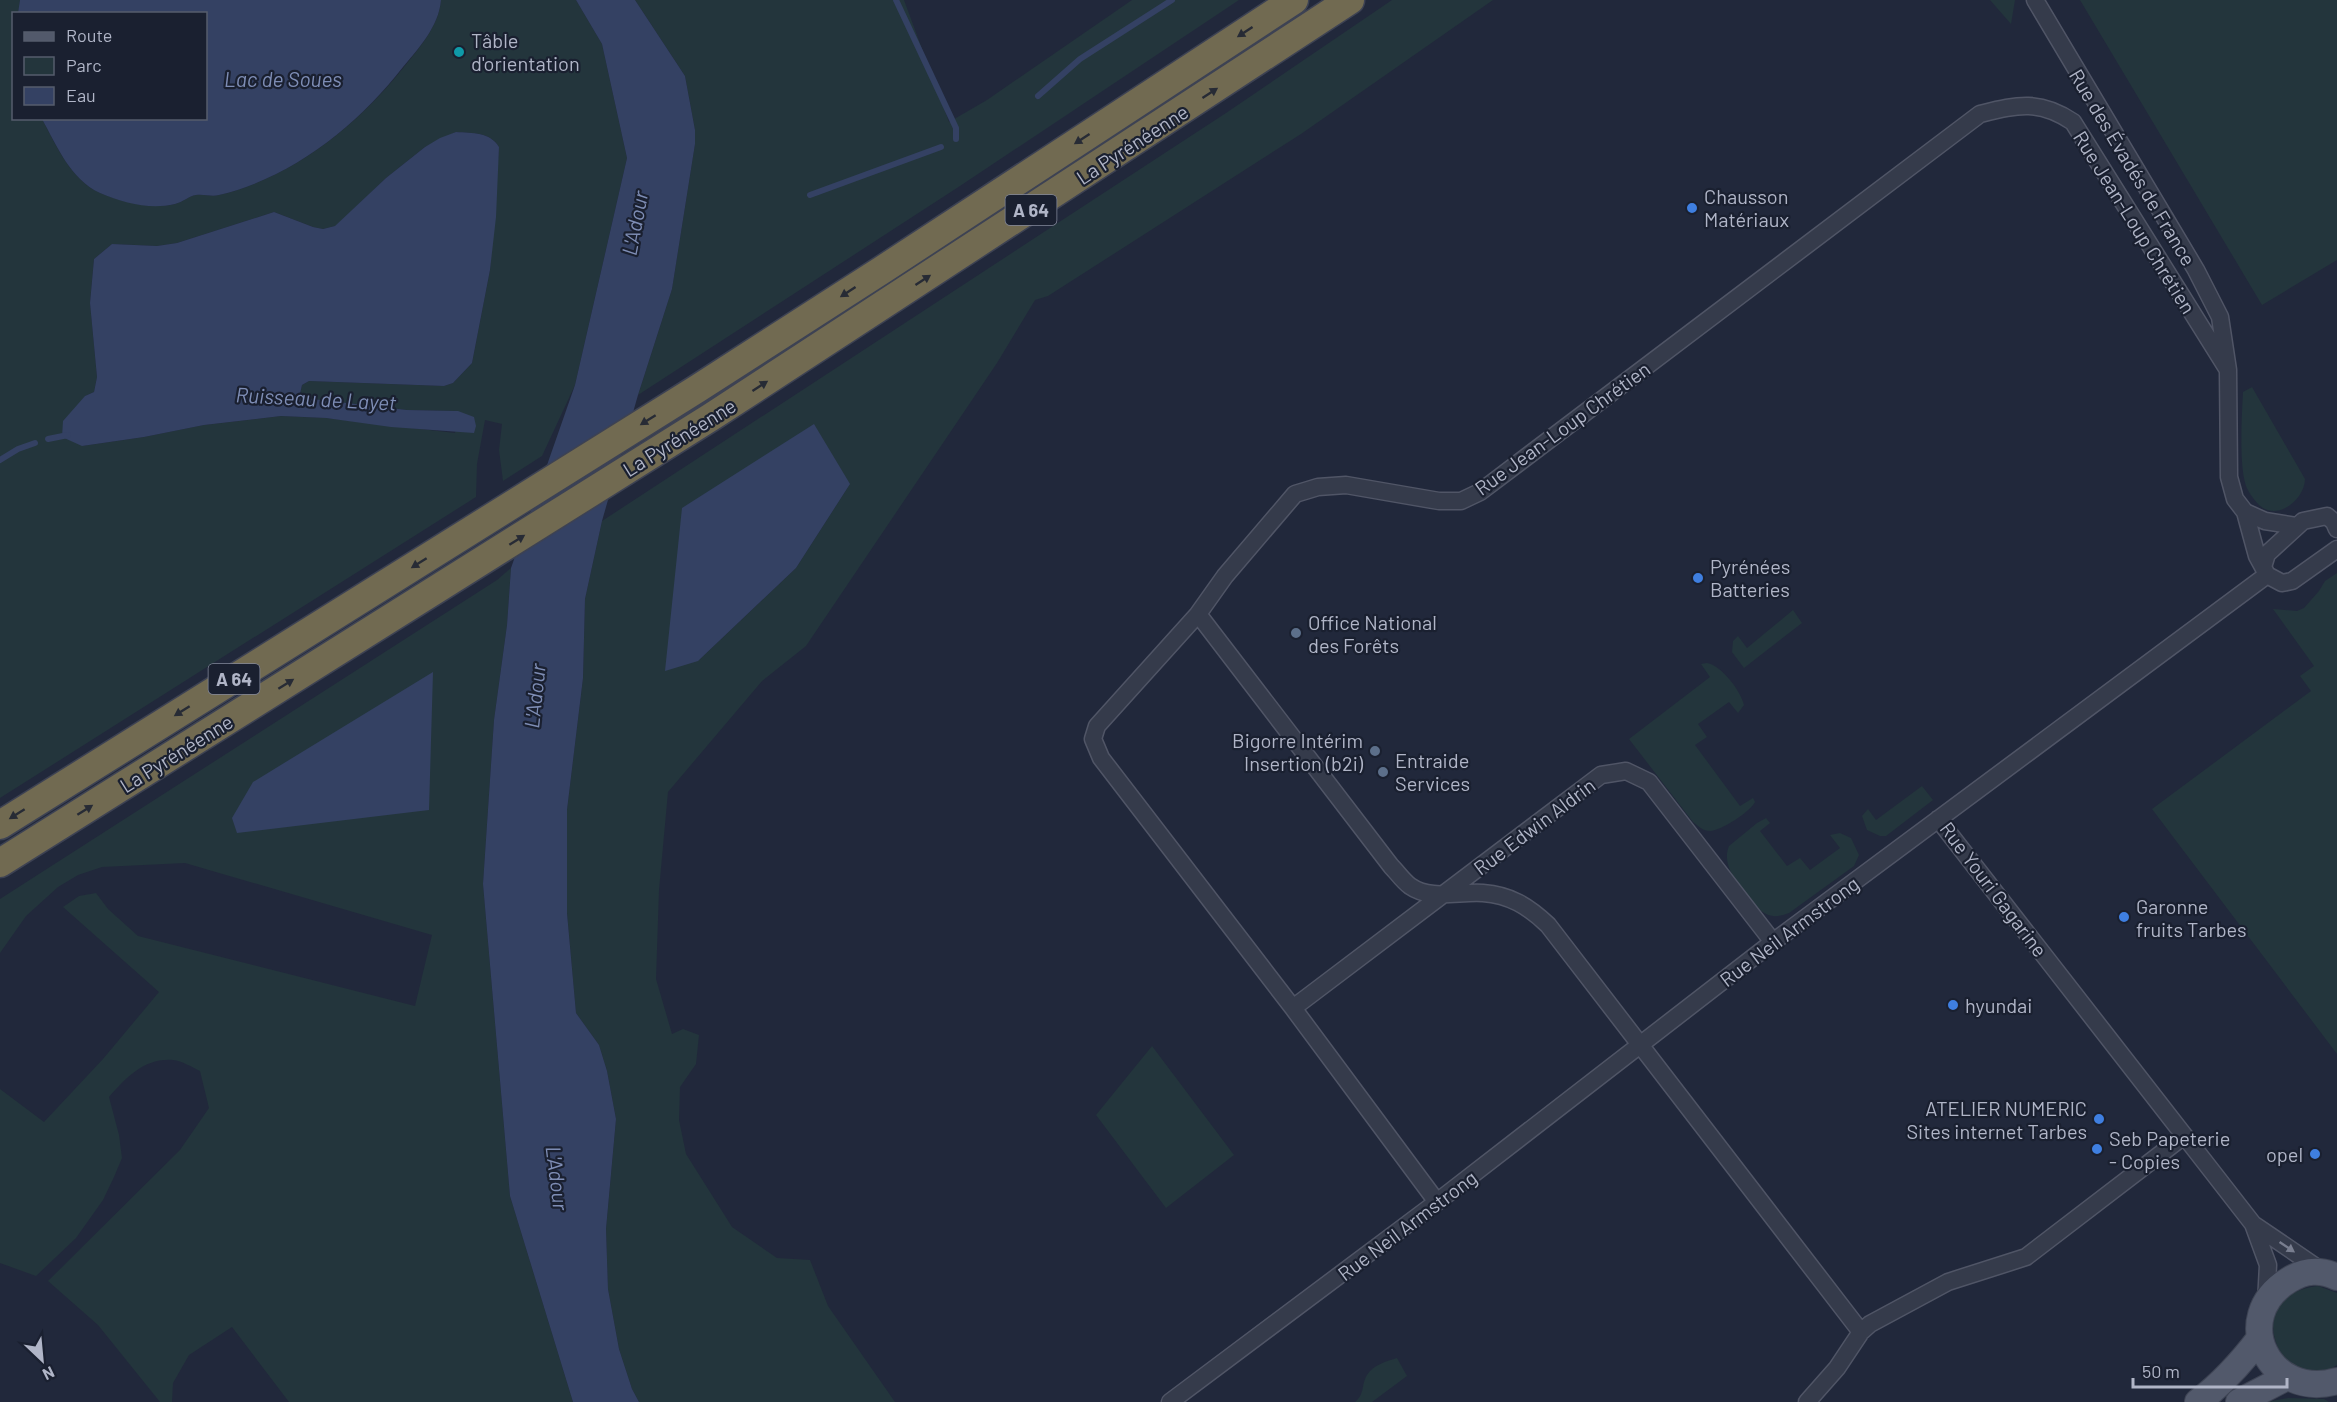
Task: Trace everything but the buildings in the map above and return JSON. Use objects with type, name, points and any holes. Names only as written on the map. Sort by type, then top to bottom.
[{"type":"highway","name":"La Pyrénéenne","points":[[0,825],[697,389],[1294,0]]},
{"type":"highway","name":"La Pyrénéenne","points":[[0,863],[711,417],[1350,0]]},
{"type":"main road","points":[[2330,1274],[2299,1274],[2277,1287],[2266,1302],[2260,1320],[2260,1338],[2265,1354],[2274,1367],[2287,1377],[2304,1384],[2332,1385]]},
{"type":"main road","points":[[2198,1402],[2221,1385],[2260,1338]]},
{"type":"main road","points":[[2239,1402],[2287,1377]]},
{"type":"street","name":"Rue des Évadés de France","points":[[2035,0],[2220,317],[2228,370],[2229,477],[2235,499],[2245,512],[2257,556],[2265,571]]},
{"type":"street","name":"Rue Jean-Loup Chrétien","points":[[1437,1202],[1293,1008],[1101,758],[1093,739],[1097,726],[1198,614],[1225,576],[1295,494],[1317,487],[1347,485],[1439,501],[1461,501],[1479,492],[1980,114],[2014,106],[2044,107],[2057,111],[2073,122],[2228,370]]},
{"type":"street","points":[[2245,512],[2265,521],[2296,526]]},
{"type":"street","points":[[2337,529],[2334,522],[2327,516],[2303,521],[2266,554],[2265,571],[2282,583],[2292,581],[2337,549]]},
{"type":"street","name":"Rue Youri Gagarine","points":[[2265,571],[1938,819],[2253,1224],[2268,1265],[2266,1302]]},
{"type":"street","points":[[1198,614],[1391,866],[1411,886],[1429,893],[1444,895],[1483,893],[1513,899],[1532,910],[1548,925],[1861,1332]]},
{"type":"street","name":"Rue Edwin Aldrin","points":[[1293,1008],[1601,775],[1626,771],[1649,782],[1773,942]]},
{"type":"street","name":"Rue Neil Armstrong","points":[[1170,1402],[1437,1202],[1773,942],[1938,819]]},
{"type":"street","points":[[1807,1402],[1837,1368],[1861,1332],[1870,1324],[1948,1282],[2026,1257],[2184,1136]]},
{"type":"street","name":"Rue Youri Gagarine","points":[[2253,1224],[2330,1274]]},
{"type":"green space","points":[[0,0],[20,0],[18,12],[12,12],[12,120],[43,120],[65,161],[81,180],[100,193],[137,204],[166,206],[196,195],[216,196],[246,187],[272,176],[322,146],[366,109],[404,67],[432,28],[441,0],[576,0],[602,44],[627,158],[575,385],[542,456],[503,481],[499,450],[502,424],[485,420],[477,464],[476,497],[0,798]],"holes":[[[456,132],[475,133],[491,138],[499,147],[490,270],[472,363],[453,383],[444,386],[309,381],[302,385],[300,395],[304,398],[407,410],[458,411],[455,433],[326,418],[281,416],[204,425],[82,446],[85,396],[94,392],[97,377],[90,303],[94,259],[112,244],[157,246],[177,243],[274,212],[313,227],[323,229],[336,226],[386,178],[425,147]]]},
{"type":"green space","points":[[635,0],[904,0],[949,122],[987,100],[1132,0],[1239,0],[960,186],[638,395],[672,289],[695,144],[695,130],[685,76]]},
{"type":"green space","points":[[1392,0],[1493,0],[1301,134],[1048,296],[1035,300],[997,363],[806,646],[762,681],[668,792],[659,890],[656,979],[672,1034],[683,1029],[699,1035],[696,1064],[680,1087],[679,1120],[686,1154],[732,1227],[777,1258],[810,1260],[828,1306],[895,1402],[639,1402],[632,1389],[619,1349],[608,1289],[606,1229],[616,1119],[607,1071],[599,1045],[576,1013],[567,913],[567,810],[583,678],[585,599],[602,521],[1226,113]],"holes":[[[850,484],[796,568],[698,661]]]},
{"type":"green space","points":[[1990,0],[2015,0],[2011,24]]},
{"type":"green space","points":[[2080,0],[2337,0],[2337,260],[2262,305]]},
{"type":"green space","points":[[2252,387],[2305,479],[2297,499],[2278,511],[2270,511],[2261,507],[2250,494],[2245,482],[2241,443],[2243,392]]},
{"type":"green space","points":[[511,568],[507,625],[494,720],[483,884],[510,1196],[573,1402],[289,1402],[232,1327],[189,1355],[173,1383],[172,1402],[160,1402],[98,1325],[48,1281],[180,1150],[209,1108],[200,1071],[180,1062],[163,1060],[137,1070],[123,1082],[109,1097],[119,1135],[122,1158],[103,1200],[76,1238],[36,1276],[0,1263],[0,1089],[44,1122],[103,1059],[159,992],[63,907],[79,896],[96,893],[108,909],[138,936],[415,1006],[432,935],[185,863],[102,867],[78,875],[58,887],[26,916],[0,953],[0,899],[497,580]]},
{"type":"green space","points":[[2337,573],[2337,1054],[2152,809],[2311,691],[2300,676],[2314,666],[2273,609],[2297,611],[2304,608],[2325,581]]},
{"type":"green space","points":[[1793,610],[1802,623],[1744,668],[1732,652],[1733,641],[1738,636],[1747,648]]},
{"type":"green space","points":[[1707,663],[1718,668],[1730,680],[1744,705],[1738,713],[1729,702],[1698,724],[1707,737],[1695,745],[1740,806],[1753,798],[1755,802],[1735,820],[1710,831],[1693,822],[1629,739],[1710,677],[1701,664]]},
{"type":"green space","points":[[1922,786],[1933,800],[1886,836],[1880,836],[1867,830],[1862,816],[1868,809],[1876,820]]},
{"type":"green space","points":[[1766,818],[1770,823],[1760,831],[1787,866],[1800,858],[1810,870],[1840,848],[1830,835],[1840,833],[1851,838],[1859,855],[1854,866],[1789,913],[1768,915],[1761,911],[1736,881],[1728,864],[1727,855],[1729,846]]},
{"type":"green space","points":[[1152,1046],[1234,1155],[1166,1208],[1096,1115]]},
{"type":"green space","points":[[2318,1286],[2337,1293],[2337,1365],[2317,1372],[2299,1369],[2285,1358],[2276,1342],[2273,1324],[2278,1307],[2293,1293]]},
{"type":"green space","points":[[1397,1358],[1407,1376],[1372,1402],[1355,1402],[1370,1372],[1380,1364]]},
{"type":"green space","points":[[2288,1398],[2324,1399],[2329,1402],[2266,1402]]},
{"type":"water","name":"Lac de Soues","points":[[20,0],[441,0],[432,28],[415,52],[366,109],[322,146],[272,176],[246,187],[216,196],[196,195],[166,206],[118,200],[90,187],[72,171],[43,120],[207,120],[207,12],[18,12]]},
{"type":"water","name":"L'Adour","points":[[576,0],[635,0],[685,76],[695,130],[695,144],[672,289],[638,395],[602,521],[585,599],[583,678],[567,810],[567,913],[576,1013],[599,1045],[607,1071],[616,1119],[606,1229],[608,1289],[619,1349],[632,1389],[639,1402],[573,1402],[510,1196],[483,884],[494,720],[507,625],[511,568],[575,385],[627,158],[602,44]]},
{"type":"water","points":[[456,132],[486,136],[499,147],[496,217],[490,270],[472,363],[453,383],[444,386],[309,381],[302,385],[300,394],[304,398],[407,410],[458,411],[474,417],[476,426],[474,433],[391,427],[326,418],[281,416],[204,425],[82,446],[62,437],[63,421],[85,396],[94,392],[97,377],[90,303],[94,259],[112,244],[157,246],[177,243],[274,212],[313,227],[323,229],[335,226],[386,178],[425,147]]},
{"type":"water","points":[[814,424],[850,484],[796,568],[698,661],[665,671],[682,508]]},
{"type":"water","points":[[433,672],[429,810],[237,833],[232,818],[253,782]]},
{"type":"waterway","points":[[896,0],[956,128],[956,139]]},
{"type":"waterway","points":[[1038,96],[1080,59],[1172,0]]},
{"type":"waterway","points":[[810,195],[941,147]]},
{"type":"waterway","name":"Ruisseau de Layet","points":[[48,439],[68,435]]},
{"type":"waterway","name":"Ruisseau de Layet","points":[[0,460],[18,449],[35,443]]},
{"type":"place","name":"Tâble d'orientation","points":[[459,52]]},
{"type":"place","name":"Chausson Matériaux","points":[[1692,208]]},
{"type":"place","name":"Pyrénées Batteries","points":[[1698,578]]},
{"type":"place","name":"Office National des Forêts","points":[[1296,633]]},
{"type":"place","name":"Bigorre Intérim Insertion (b2i)","points":[[1375,751]]},
{"type":"place","name":"Entraide Services","points":[[1383,772]]},
{"type":"place","name":"Garonne fruits Tarbes","points":[[2124,917]]},
{"type":"place","name":"hyundai","points":[[1953,1005]]},
{"type":"place","name":"ATELIER NUMERIC Sites internet Tarbes","points":[[2099,1119]]},
{"type":"place","name":"Seb Papeterie - Copies","points":[[2097,1149]]},
{"type":"place","name":"opel","points":[[2315,1154]]}]
